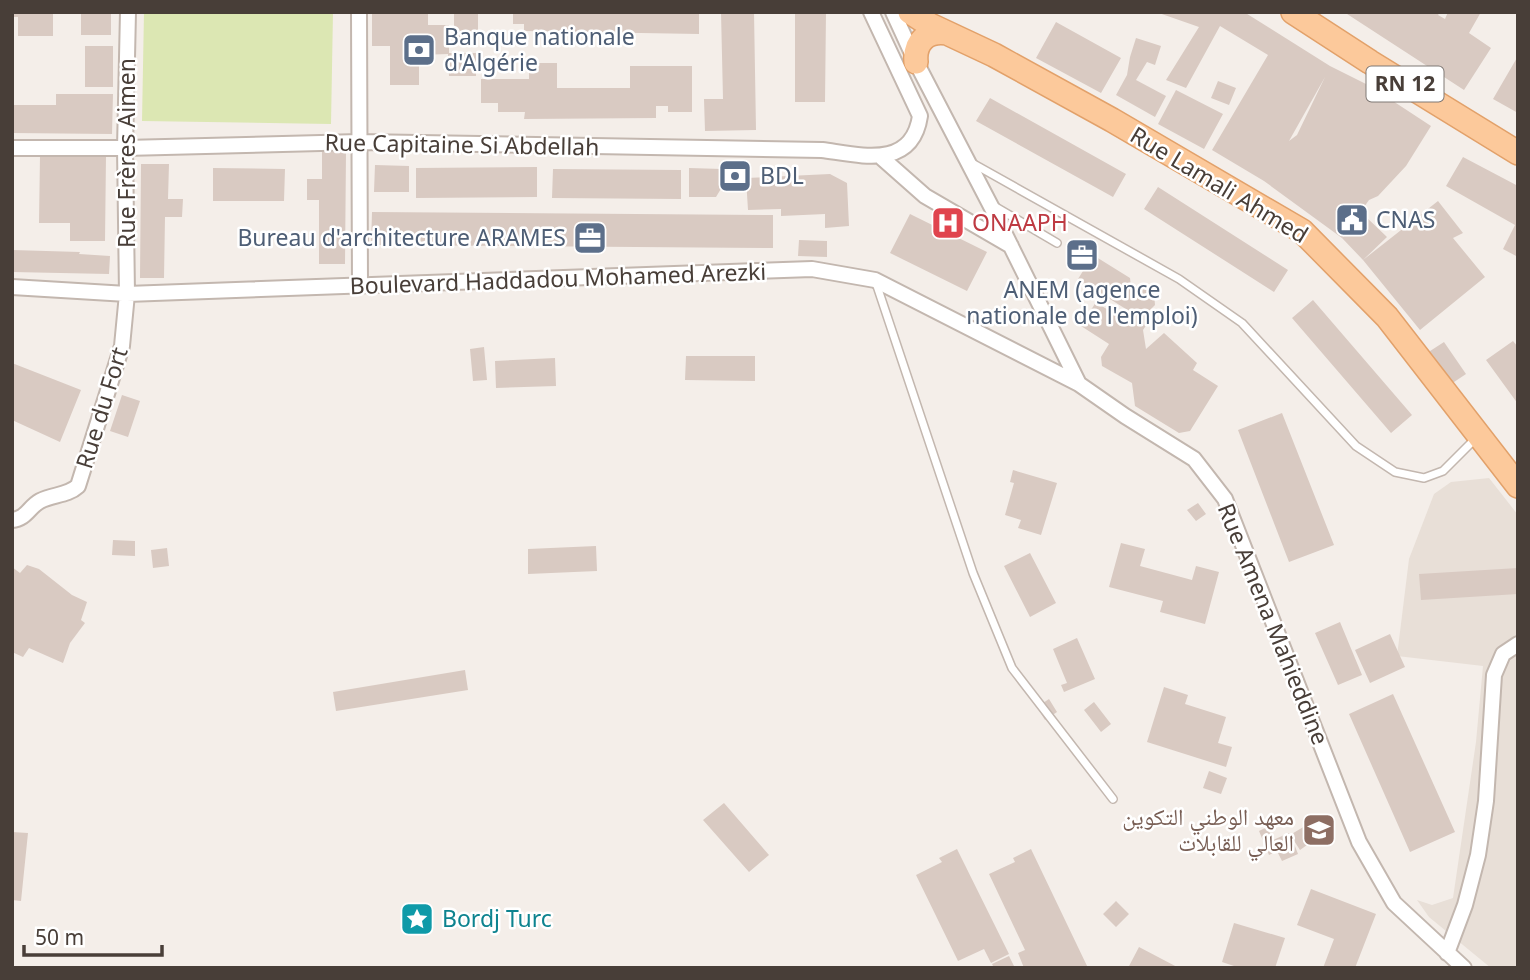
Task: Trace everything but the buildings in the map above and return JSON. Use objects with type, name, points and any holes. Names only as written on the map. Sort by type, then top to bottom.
[{"type":"main road","name":"Rue Lamali Ahmed","points":[[910,12],[1137,134],[1302,231],[1387,317],[1518,486]]},
{"type":"main road","name":"Rue Lamali Ahmed","points":[[933,12],[994,55]]},
{"type":"main road","name":"RN 12","points":[[1293,12],[1518,153]]},
{"type":"main road","points":[[916,62],[920,41],[932,33],[947,33]]},
{"type":"street","name":"Rue Frères Aimen","points":[[127,294],[125,148],[128,12]]},
{"type":"street","points":[[359,12],[360,286]]},
{"type":"street","points":[[871,12],[920,116],[917,130],[903,150],[900,162],[907,182]]},
{"type":"street","name":"Rue Amena Mahieddine","points":[[893,12],[1079,384],[1194,459],[1225,499],[1359,842],[1394,903],[1465,968]]},
{"type":"street","name":"Rue Capitaine Si Abdellah","points":[[12,148],[359,142],[822,150],[881,158]]},
{"type":"street","points":[[881,158],[891,155],[908,143]]},
{"type":"street","points":[[881,158],[925,196],[1011,246]]},
{"type":"street","name":"Boulevard Haddadou Mohamed Arezki","points":[[12,287],[127,294],[811,269],[875,280],[1079,384]]},
{"type":"street","name":"Rue du Fort","points":[[12,520],[23,517],[38,502],[72,492],[78,486],[122,346],[127,294]]},
{"type":"street","points":[[1447,953],[1465,905],[1478,855],[1486,802],[1494,675],[1503,654],[1518,644]]},
{"type":"lane","points":[[966,160],[1180,279],[1242,323],[1356,446],[1395,472],[1424,478],[1443,471],[1479,436]]},
{"type":"lane","points":[[990,204],[1057,243]]},
{"type":"lane","points":[[875,280],[973,573],[1012,668],[1113,799]]},
{"type":"shaded area","points":[[1489,478],[1518,515],[1518,968],[1491,968],[1429,917],[1417,900],[1432,905],[1453,898],[1476,742],[1483,666],[1397,656],[1409,559],[1434,494],[1451,482]]},
{"type":"green space","points":[[144,12],[333,12],[331,124],[142,121]]},
{"type":"place","name":"Banque nationale d'Algérie","points":[[419,50]]},
{"type":"place","name":"BDL","points":[[735,176]]},
{"type":"place","name":"CNAS","points":[[1352,220]]},
{"type":"place","name":"ONAAPH","points":[[948,223]]},
{"type":"place","name":"Bureau d'architecture ARAMES","points":[[590,238]]},
{"type":"place","name":"ANEM (agence nationale de l'emploi)","points":[[1082,255]]},
{"type":"place","name":"معهد الوطني التكوين العالي للقابلات","points":[[1319,830]]},
{"type":"place","name":"Bordj Turc","points":[[417,919]]}]
